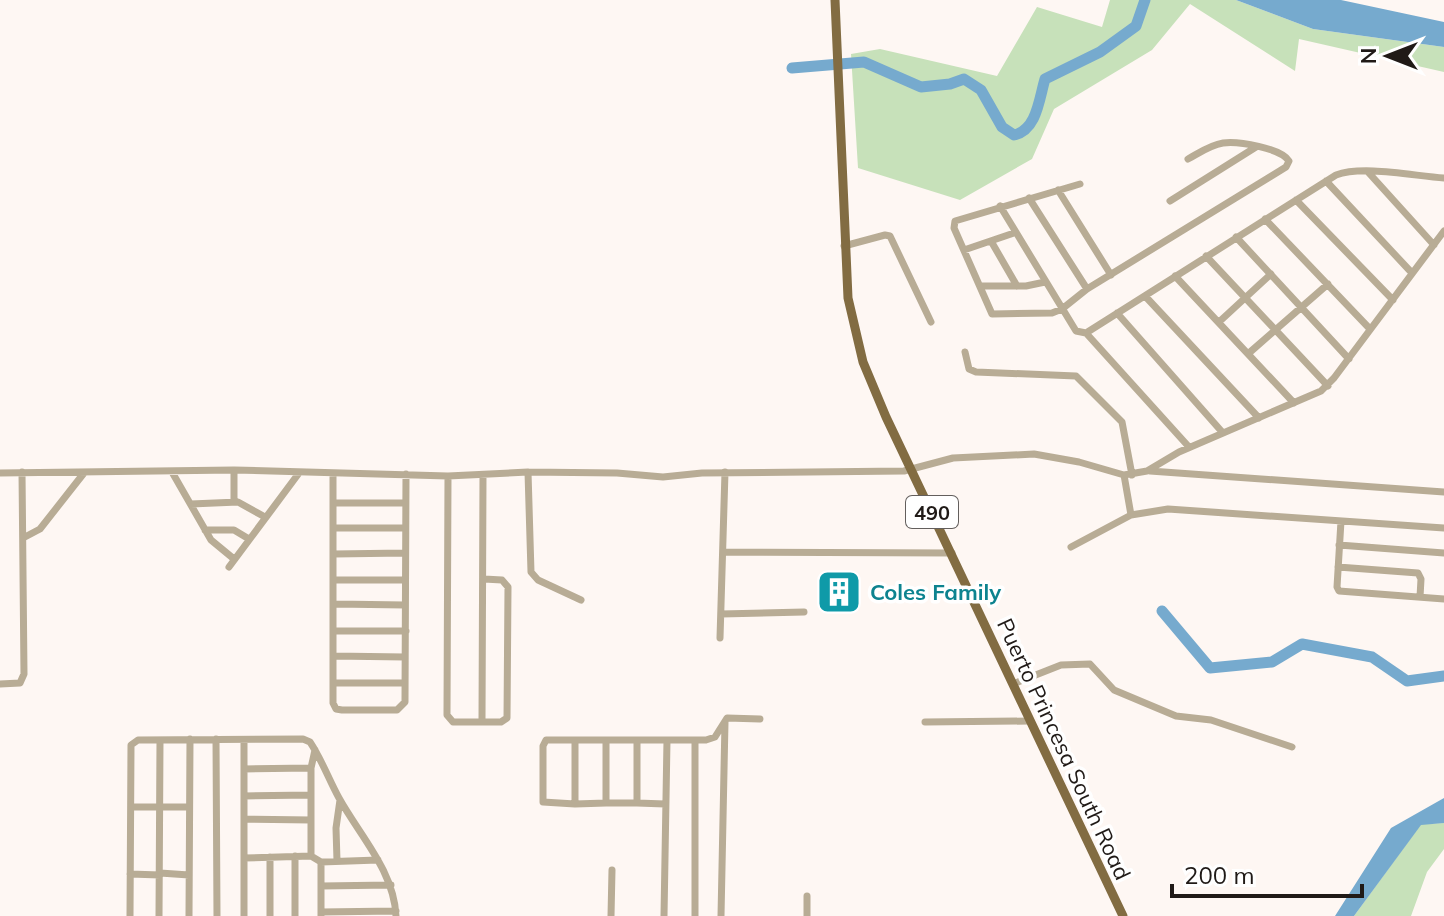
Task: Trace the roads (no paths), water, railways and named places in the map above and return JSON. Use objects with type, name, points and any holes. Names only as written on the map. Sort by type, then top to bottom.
[{"type":"main road","name":"Puerto Princesa South Road","points":[[835,0],[844,246],[848,298],[856,339],[870,382],[1123,916]]},
{"type":"street","points":[[1080,184],[955,221],[954,228],[994,315],[1047,314],[1062,309],[1087,289],[1288,165],[1288,158],[1280,151],[1221,143],[1188,159]]},
{"type":"street","points":[[1170,201],[1256,147]]},
{"type":"street","points":[[1368,172],[1434,245]]},
{"type":"street","points":[[1086,333],[1341,173],[1444,178]]},
{"type":"street","points":[[1326,181],[1412,273]]},
{"type":"street","points":[[1058,190],[1111,275]]},
{"type":"street","points":[[1029,198],[1087,289]]},
{"type":"street","points":[[1296,200],[1393,300]]},
{"type":"street","points":[[1000,206],[1076,331],[1086,333],[1189,447]]},
{"type":"street","points":[[1265,219],[1370,329]]},
{"type":"street","points":[[1147,471],[1189,447],[1328,386],[1444,231]]},
{"type":"street","points":[[964,250],[1014,233]]},
{"type":"street","points":[[844,246],[890,236],[931,322]]},
{"type":"street","points":[[1236,237],[1349,359]]},
{"type":"street","points":[[991,241],[1017,286]]},
{"type":"street","points":[[1206,256],[1328,386]]},
{"type":"street","points":[[1219,322],[1271,274]]},
{"type":"street","points":[[1175,276],[1294,403]]},
{"type":"street","points":[[981,286],[1045,282]]},
{"type":"street","points":[[1249,353],[1328,284]]},
{"type":"street","points":[[1145,296],[1259,418]]},
{"type":"street","points":[[1117,313],[1223,433]]},
{"type":"street","points":[[965,352],[969,369],[976,372],[1076,376],[1122,422],[1131,515]]},
{"type":"street","points":[[0,473],[234,470],[448,476],[528,472],[617,473],[663,477],[725,472],[911,469],[953,458],[1034,454],[1128,475],[1147,471],[1444,492]]},
{"type":"street","points":[[234,470],[234,501]]},
{"type":"street","points":[[0,684],[17,684],[23,679],[22,472]]},
{"type":"street","points":[[172,472],[214,545],[234,559]]},
{"type":"street","points":[[528,472],[531,572],[538,580],[581,600]]},
{"type":"street","points":[[720,638],[725,472]]},
{"type":"street","points":[[23,538],[40,529],[84,473]]},
{"type":"street","points":[[229,567],[299,473]]},
{"type":"street","points":[[333,473],[333,703],[336,709],[374,711],[402,707],[405,702],[406,474]]},
{"type":"street","points":[[482,722],[483,475]]},
{"type":"street","points":[[448,476],[448,718],[453,722],[503,722],[507,715],[507,584],[502,580],[484,579]]},
{"type":"street","points":[[191,504],[234,501],[246,504],[265,517]]},
{"type":"street","points":[[333,503],[405,503]]},
{"type":"street","points":[[1071,547],[1131,515],[1168,509],[1444,528]]},
{"type":"street","points":[[1341,521],[1339,591],[1444,599]]},
{"type":"street","points":[[333,528],[405,528]]},
{"type":"street","points":[[205,530],[234,530],[249,539]]},
{"type":"street","points":[[1339,545],[1444,553]]},
{"type":"street","points":[[723,552],[952,553]]},
{"type":"street","points":[[334,554],[405,553]]},
{"type":"street","points":[[1338,567],[1418,573],[1421,579],[1420,597]]},
{"type":"street","points":[[334,580],[405,580]]},
{"type":"street","points":[[335,604],[405,605]]},
{"type":"street","points":[[721,614],[804,612]]},
{"type":"street","points":[[334,631],[406,631]]},
{"type":"street","points":[[333,656],[405,657]]},
{"type":"street","points":[[1013,684],[1061,665],[1090,664],[1114,690],[1176,716],[1211,720],[1292,747]]},
{"type":"street","points":[[333,683],[405,683]]},
{"type":"street","points":[[725,719],[760,719]]},
{"type":"street","points":[[665,804],[545,804],[544,743],[548,740],[695,741],[715,737],[725,719]]},
{"type":"street","points":[[721,916],[725,719]]},
{"type":"street","points":[[925,722],[1030,721]]},
{"type":"street","points":[[189,916],[190,739]]},
{"type":"street","points":[[216,739],[217,916]]},
{"type":"street","points":[[130,916],[131,745],[138,740],[303,739],[310,742],[340,800],[391,885],[396,914],[321,914],[321,862]]},
{"type":"street","points":[[159,916],[160,740]]},
{"type":"street","points":[[244,740],[244,916]]},
{"type":"street","points":[[575,740],[575,804]]},
{"type":"street","points":[[606,740],[606,803]]},
{"type":"street","points":[[637,740],[637,803]]},
{"type":"street","points":[[664,916],[667,740]]},
{"type":"street","points":[[695,741],[695,916]]},
{"type":"street","points":[[311,856],[311,768],[315,750]]},
{"type":"street","points":[[244,769],[311,768]]},
{"type":"street","points":[[244,796],[311,795]]},
{"type":"street","points":[[337,861],[336,828],[340,800]]},
{"type":"street","points":[[131,807],[189,807]]},
{"type":"street","points":[[244,819],[311,820]]},
{"type":"street","points":[[295,856],[295,916]]},
{"type":"street","points":[[244,858],[311,856],[321,862],[378,860]]},
{"type":"street","points":[[270,857],[270,916]]},
{"type":"street","points":[[611,916],[612,870]]},
{"type":"street","points":[[130,874],[189,875]]},
{"type":"street","points":[[321,886],[391,885]]},
{"type":"street","points":[[807,896],[807,916]]},
{"type":"water","points":[[1236,0],[1341,0],[1444,22],[1444,47],[1313,29]]},
{"type":"water","points":[[1444,798],[1444,823],[1421,825],[1354,916],[1335,916],[1391,828]]},
{"type":"waterway","points":[[792,68],[864,62],[921,87],[964,79],[981,90],[1002,127],[1014,135],[1022,132],[1032,120],[1045,79],[1100,52],[1136,26],[1145,0]]},
{"type":"waterway","points":[[1162,611],[1210,668],[1272,662],[1302,644],[1372,657],[1407,681],[1444,676]]},
{"type":"place","name":"Coles Family","points":[[839,592]]}]
